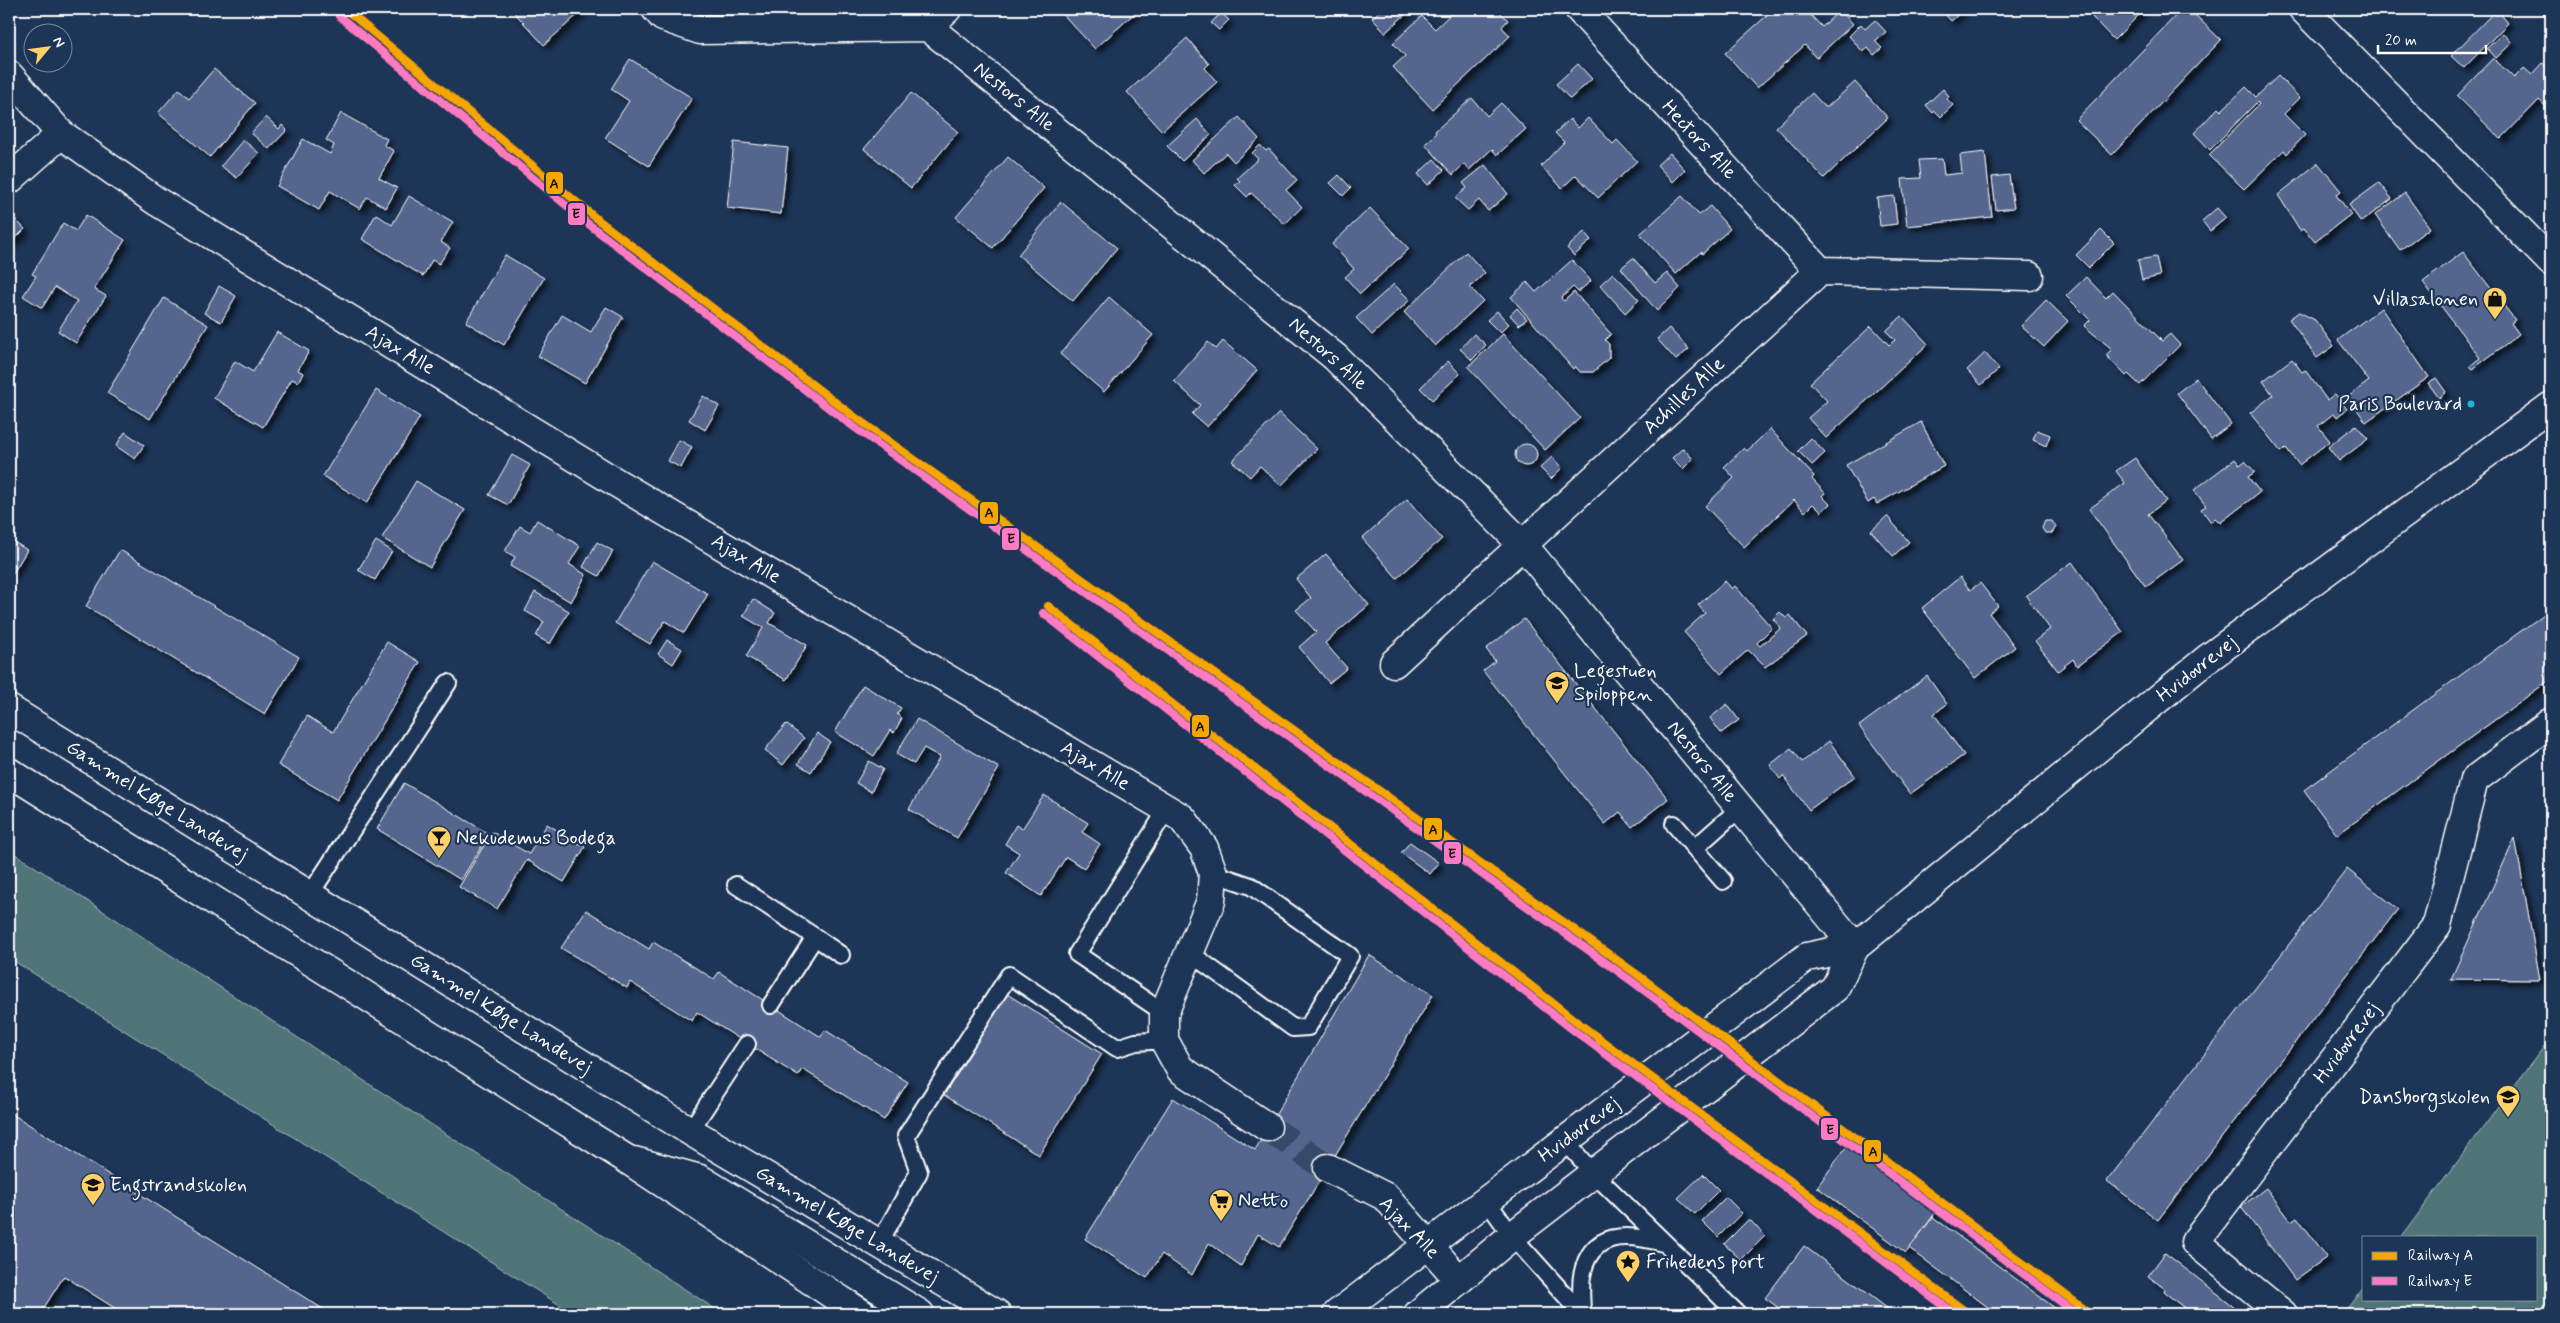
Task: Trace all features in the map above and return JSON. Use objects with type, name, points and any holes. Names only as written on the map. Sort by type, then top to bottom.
[{"type":"street","points":[[656,9],[663,17],[700,30],[928,27],[947,9]]},
{"type":"street","name":"Hectors Alle","points":[[1578,9],[1820,271]]},
{"type":"street","points":[[2303,9],[2551,262]]},
{"type":"street","name":"Nestors Alle","points":[[928,27],[1335,357],[1523,545],[1855,947]]},
{"type":"street","name":"Ajax Alle","points":[[9,75],[61,134],[156,201],[617,482],[1182,818],[1204,848],[1213,873],[1211,901],[1164,1013],[1164,1040],[1180,1069],[1267,1127]]},
{"type":"street","points":[[9,180],[61,134]]},
{"type":"street","points":[[1820,271],[2029,276]]},
{"type":"street","name":"Achilles Alle","points":[[1394,663],[1820,271]]},
{"type":"street","name":"Hvidovrevej","points":[[1418,1314],[1512,1236],[1835,988],[1855,947],[2207,660],[2551,406]]},
{"type":"street","name":"Gammel Køge Landevej","points":[[9,709],[690,1131],[878,1245],[997,1314]]},
{"type":"street","name":"Hvidovrevej","points":[[2283,1314],[2195,1242],[2437,925],[2474,780],[2551,722]]},
{"type":"street","points":[[9,772],[625,1158],[862,1314]]},
{"type":"street","name":"Hvidovrevej","points":[[1337,1314],[1807,957],[1855,947]]},
{"type":"street","points":[[625,1158],[700,1179],[920,1314]]},
{"type":"street","name":"Ajax Alle","points":[[1328,1168],[1386,1197],[1427,1246],[1459,1280]]},
{"type":"lane","points":[[309,896],[448,683]]},
{"type":"lane","points":[[1695,848],[1740,808]]},
{"type":"lane","points":[[1164,1013],[1077,954],[1167,809]]},
{"type":"lane","points":[[1674,824],[1723,881]]},
{"type":"lane","points":[[1190,953],[1293,1028],[1308,1028],[1350,956],[1251,886],[1213,873]]},
{"type":"lane","points":[[736,885],[842,955]]},
{"type":"lane","points":[[771,1005],[814,937]]},
{"type":"lane","points":[[878,1245],[919,1172],[906,1136],[1009,975],[1117,1048],[1136,1042],[1164,1040]]},
{"type":"lane","points":[[690,1131],[747,1044]]},
{"type":"lane","points":[[1565,1141],[1593,1173],[1738,1314]]},
{"type":"lane","points":[[1487,1201],[1512,1236],[1582,1314]]},
{"type":"lane","points":[[1582,1314],[1582,1277],[1588,1254],[1610,1238],[1637,1236],[1664,1243]]},
{"type":"green space","points":[[9,850],[723,1314],[574,1314],[9,958]]},
{"type":"green space","name":"Dansborgskolen","points":[[2551,1037],[2551,1314],[2343,1314],[2362,1289],[2362,1300],[2538,1300],[2538,1236],[2402,1236]]},
{"type":"building","points":[[511,9],[584,9],[544,45]]},
{"type":"building","points":[[1058,9],[1139,9],[1095,49]]},
{"type":"building","points":[[1382,9],[1411,9],[1385,33],[1372,18]]},
{"type":"building","points":[[1456,9],[1497,9],[1508,20],[1502,27],[1510,36],[1432,109],[1393,67],[1405,56],[1393,43],[1422,16],[1435,29]]},
{"type":"building","points":[[1771,9],[1805,9],[1822,27],[1840,10],[1853,24],[1816,58],[1805,45],[1757,88],[1725,53],[1773,10]]},
{"type":"building","points":[[1940,9],[1965,9],[1951,21]]},
{"type":"building","points":[[2100,9],[2144,10],[2114,40],[2092,17]]},
{"type":"building","points":[[2182,9],[2189,9],[2221,40],[2112,155],[2076,120]]},
{"type":"building","points":[[2493,9],[2503,9],[2499,12],[2508,23],[2464,68],[2451,56],[2495,11]]},
{"type":"building","points":[[2540,9],[2551,9],[2551,13],[2546,17]]},
{"type":"building","points":[[1221,13],[1229,20],[1219,30],[1211,23]]},
{"type":"building","points":[[1875,20],[1886,32],[1875,41],[1882,48],[1874,55],[1868,48],[1863,52],[1849,36],[1861,24],[1865,29]]},
{"type":"building","points":[[2503,33],[2512,43],[2496,58],[2487,48]]},
{"type":"building","points":[[1187,38],[1209,64],[1205,68],[1217,82],[1162,131],[1127,92]]},
{"type":"building","points":[[2493,58],[2514,78],[2524,68],[2532,75],[2543,63],[2551,72],[2551,112],[2539,100],[2501,139],[2457,96]]},
{"type":"building","points":[[630,59],[692,98],[649,166],[605,138],[629,101],[611,89]]},
{"type":"building","points":[[1578,64],[1592,79],[1570,99],[1556,84]]},
{"type":"building","points":[[214,69],[255,103],[210,157],[158,113],[179,89],[189,98]]},
{"type":"building","points":[[2278,76],[2300,98],[2284,114],[2305,135],[2287,154],[2284,150],[2244,189],[2209,155],[2259,104],[2257,102],[2210,150],[2194,133],[2218,108],[2221,111],[2246,87],[2256,97]]},
{"type":"building","points":[[1855,82],[1888,118],[1824,178],[1776,127],[1812,93],[1826,108]]},
{"type":"building","points":[[1943,89],[1949,96],[1947,99],[1953,105],[1941,117],[1935,111],[1933,113],[1926,105]]},
{"type":"building","points":[[911,93],[958,132],[911,188],[864,149]]},
{"type":"building","points":[[1472,98],[1487,116],[1501,103],[1526,129],[1497,155],[1492,149],[1469,170],[1464,164],[1453,175],[1425,144],[1436,134],[1435,131]]},
{"type":"building","points":[[341,113],[387,139],[384,145],[394,151],[379,178],[397,188],[386,208],[367,197],[360,209],[330,191],[319,210],[277,186],[303,139],[330,154],[334,145],[326,140]]},
{"type":"building","points":[[266,117],[279,129],[282,125],[287,130],[269,149],[251,133]]},
{"type":"building","points":[[1239,117],[1259,139],[1234,162],[1226,153],[1204,173],[1192,160]]},
{"type":"building","points":[[1588,118],[1613,144],[1617,140],[1637,161],[1598,198],[1576,175],[1562,188],[1541,166],[1564,142],[1555,133],[1570,119],[1578,128]]},
{"type":"building","points":[[1197,119],[1211,135],[1182,161],[1167,146]]},
{"type":"building","points":[[243,140],[259,153],[237,178],[221,166]]},
{"type":"building","points":[[734,142],[788,148],[781,214],[727,208]]},
{"type":"building","points":[[1260,145],[1266,151],[1269,149],[1297,180],[1286,190],[1302,207],[1285,224],[1251,193],[1247,197],[1235,185],[1240,181],[1237,178],[1258,159],[1252,153]]},
{"type":"building","points":[[1985,152],[1992,217],[1907,226],[1902,179],[1921,178],[1919,160],[1942,159],[1944,175],[1962,173],[1960,155]]},
{"type":"building","points":[[1670,153],[1685,170],[1673,182],[1657,165]]},
{"type":"building","points":[[1008,157],[1044,188],[993,248],[956,217]]},
{"type":"building","points":[[1434,159],[1444,170],[1428,185],[1418,174]]},
{"type":"building","points":[[2318,163],[2341,191],[2336,195],[2351,214],[2315,242],[2304,228],[2300,230],[2278,195]]},
{"type":"building","points":[[1485,165],[1508,194],[1488,211],[1479,200],[1468,210],[1455,198],[1467,188],[1463,183]]},
{"type":"building","points":[[1339,175],[1351,188],[1343,196],[1330,183]]},
{"type":"building","points":[[2009,175],[2014,208],[1996,210],[1992,177]]},
{"type":"building","points":[[2379,183],[2392,199],[2361,222],[2349,205]]},
{"type":"building","points":[[2405,193],[2430,228],[2400,250],[2375,215]]},
{"type":"building","points":[[409,196],[453,222],[441,242],[450,248],[439,264],[432,260],[423,276],[362,239],[376,214],[392,225]]},
{"type":"building","points":[[1682,196],[1699,215],[1710,206],[1730,229],[1676,274],[1640,234]]},
{"type":"building","points":[[1894,196],[1897,224],[1880,226],[1877,198]]},
{"type":"building","points":[[1061,202],[1117,248],[1073,301],[1018,255]]},
{"type":"building","points":[[1370,208],[1409,249],[1360,294],[1345,277],[1354,269],[1332,244]]},
{"type":"building","points":[[2217,208],[2226,218],[2210,231],[2202,221]]},
{"type":"building","points":[[86,215],[125,240],[94,289],[106,296],[76,343],[58,331],[77,301],[55,287],[42,308],[23,296],[36,276],[32,274],[63,223],[76,231]]},
{"type":"building","points":[[13,217],[25,229],[9,245],[9,220]]},
{"type":"building","points":[[2101,230],[2114,243],[2089,268],[2076,255]]},
{"type":"building","points":[[1584,232],[1591,240],[1574,256],[1567,248]]},
{"type":"building","points":[[1466,252],[1485,273],[1470,287],[1483,301],[1435,346],[1404,312]]},
{"type":"building","points":[[2463,252],[2515,320],[2511,323],[2519,334],[2473,369],[2470,366],[2480,358],[2423,282]]},
{"type":"building","points":[[505,255],[544,278],[504,345],[466,322]]},
{"type":"building","points":[[2156,257],[2160,276],[2142,280],[2138,260]]},
{"type":"building","points":[[1633,258],[1655,283],[1667,273],[1680,288],[1657,311],[1621,268]]},
{"type":"building","points":[[1572,260],[1591,281],[1578,292],[1573,287],[1561,298],[1564,301],[1574,292],[1611,334],[1605,340],[1609,344],[1609,358],[1593,372],[1580,372],[1575,366],[1573,369],[1511,297],[1527,282],[1536,292]]},
{"type":"building","points":[[1613,273],[1639,300],[1625,313],[1600,285]]},
{"type":"building","points":[[2086,277],[2106,298],[2113,291],[2162,341],[2170,334],[2180,345],[2140,385],[2128,374],[2126,376],[2106,355],[2112,349],[2084,326],[2090,320],[2066,296]]},
{"type":"building","points":[[1394,284],[1410,300],[1372,335],[1356,318]]},
{"type":"building","points":[[219,286],[236,296],[221,322],[204,313]]},
{"type":"building","points":[[1109,297],[1153,335],[1104,392],[1060,354]]},
{"type":"building","points":[[164,298],[208,325],[150,419],[107,393]]},
{"type":"building","points":[[2046,300],[2068,321],[2044,347],[2021,326]]},
{"type":"building","points":[[606,307],[623,317],[585,383],[538,356],[562,315],[591,332]]},
{"type":"building","points":[[1517,308],[1527,319],[1519,325],[1510,315]]},
{"type":"building","points":[[2381,308],[2429,377],[2366,422],[2348,397],[2369,381],[2338,340]]},
{"type":"building","points":[[1497,311],[1509,324],[1500,333],[1487,320]]},
{"type":"building","points":[[2299,312],[2315,320],[2334,346],[2317,358],[2289,319]]},
{"type":"building","points":[[1902,316],[1928,344],[1826,438],[1808,418],[1827,401],[1810,383],[1871,326],[1889,345],[1895,340],[1886,331]]},
{"type":"building","points":[[1669,328],[1689,349],[1676,360],[1657,339]]},
{"type":"building","points":[[277,332],[309,351],[298,370],[303,373],[298,382],[292,379],[263,427],[214,398],[235,361],[253,372]]},
{"type":"building","points":[[1474,334],[1486,345],[1472,360],[1460,349]]},
{"type":"building","points":[[1503,334],[1580,418],[1545,450],[1468,367]]},
{"type":"building","points":[[1223,341],[1257,370],[1207,427],[1192,414],[1200,405],[1174,381],[1208,342],[1216,349]]},
{"type":"building","points":[[1985,353],[1999,369],[1981,385],[1967,370]]},
{"type":"building","points":[[2292,359],[2302,372],[2305,370],[2327,400],[2335,394],[2347,409],[2337,417],[2334,413],[2318,426],[2330,441],[2299,465],[2286,448],[2281,452],[2250,413],[2273,395],[2263,381]]},
{"type":"building","points":[[1448,361],[1460,374],[1432,400],[1420,388]]},
{"type":"building","points":[[2196,378],[2231,424],[2211,439],[2177,393]]},
{"type":"building","points":[[2436,378],[2446,392],[2439,398],[2428,383]]},
{"type":"building","points":[[376,390],[420,417],[367,503],[323,476]]},
{"type":"building","points":[[703,396],[719,406],[705,430],[689,420]]},
{"type":"building","points":[[1279,413],[1317,449],[1281,486],[1260,466],[1250,477],[1232,461]]},
{"type":"building","points":[[1921,422],[1944,466],[1877,504],[1874,499],[1868,503],[1846,465]]},
{"type":"building","points":[[2356,425],[2368,439],[2339,461],[2328,447]]},
{"type":"building","points":[[1770,429],[1814,476],[1812,479],[1825,493],[1822,496],[1830,504],[1821,512],[1813,504],[1805,512],[1794,500],[1744,547],[1705,506],[1734,478],[1724,467],[1744,448],[1747,451]]},
{"type":"building","points":[[2037,430],[2050,435],[2046,446],[2033,440]]},
{"type":"building","points":[[125,432],[144,445],[135,459],[116,446]]},
{"type":"building","points":[[1811,438],[1825,453],[1812,465],[1798,451]]},
{"type":"building","points":[[679,440],[692,447],[681,468],[668,461]]},
{"type":"building","points":[[1526,444],[1534,447],[1537,455],[1534,463],[1526,466],[1518,463],[1515,455],[1518,447]]},
{"type":"building","points":[[1683,448],[1693,459],[1683,469],[1672,458]]},
{"type":"building","points":[[512,455],[530,465],[508,505],[489,495]]},
{"type":"building","points":[[1552,457],[1562,468],[1551,479],[1540,468]]},
{"type":"building","points":[[2135,458],[2166,501],[2148,514],[2183,560],[2146,587],[2089,509],[2125,483],[2116,471]]},
{"type":"building","points":[[2235,459],[2240,465],[2245,461],[2255,472],[2248,477],[2260,492],[2220,523],[2215,518],[2211,522],[2201,509],[2206,506],[2194,490]]},
{"type":"building","points":[[416,481],[465,510],[430,567],[382,538]]},
{"type":"building","points":[[1407,499],[1442,539],[1397,578],[1362,538]]},
{"type":"building","points":[[1887,516],[1909,542],[1893,556],[1871,531]]},
{"type":"building","points":[[537,520],[580,546],[569,564],[586,575],[571,602],[510,566],[515,557],[505,551],[520,526],[530,532]]},
{"type":"building","points":[[2045,521],[2052,521],[2056,527],[2052,533],[2045,533],[2042,528]]},
{"type":"building","points":[[9,539],[27,550],[9,580]]},
{"type":"building","points":[[376,541],[392,551],[375,580],[358,570]]},
{"type":"building","points":[[597,542],[613,551],[599,576],[583,567]]},
{"type":"building","points":[[120,550],[299,657],[265,714],[86,606]]},
{"type":"building","points":[[1326,554],[1369,605],[1325,643],[1347,668],[1329,683],[1299,647],[1316,632],[1296,610],[1311,598],[1296,579]]},
{"type":"building","points":[[652,561],[708,594],[684,633],[665,621],[650,644],[615,623]]},
{"type":"building","points":[[2072,562],[2123,632],[2077,666],[2073,659],[2058,671],[2035,641],[2050,629],[2026,596]]},
{"type":"building","points":[[1960,577],[1970,590],[1980,583],[1998,606],[1989,613],[2015,647],[1975,678],[1922,608]]},
{"type":"building","points":[[1725,581],[1732,589],[1735,586],[1772,628],[1757,643],[1760,646],[1781,628],[1773,619],[1780,612],[1786,618],[1790,615],[1807,636],[1765,667],[1748,650],[1721,674],[1684,632],[1705,613],[1698,605]]},
{"type":"building","points":[[535,592],[569,611],[550,644],[536,636],[544,622],[525,611]]},
{"type":"building","points":[[753,599],[775,613],[769,623],[807,645],[786,680],[746,656],[763,628],[743,616]]},
{"type":"building","points":[[2551,609],[2551,679],[2337,835],[2304,790]]},
{"type":"building","points":[[1524,619],[1668,799],[1632,827],[1620,812],[1605,824],[1483,671],[1495,661],[1486,649]]},
{"type":"building","points":[[667,640],[682,649],[673,664],[658,654]]},
{"type":"building","points":[[387,642],[420,662],[337,800],[278,765],[307,716],[333,732]]},
{"type":"building","points":[[1927,676],[1947,704],[1934,714],[1964,755],[1910,794],[1859,726]]},
{"type":"building","points":[[863,685],[901,708],[897,714],[902,718],[894,733],[890,730],[874,756],[835,732]]},
{"type":"building","points":[[1727,704],[1739,720],[1721,733],[1710,718]]},
{"type":"building","points":[[917,719],[999,768],[957,838],[909,809],[940,757],[924,748],[914,764],[896,754]]},
{"type":"building","points":[[786,724],[804,738],[783,765],[765,750]]},
{"type":"building","points":[[817,733],[830,742],[811,772],[798,764]]},
{"type":"building","points":[[1829,741],[1855,776],[1809,810],[1783,776],[1780,779],[1770,765],[1791,748],[1802,762]]},
{"type":"building","points":[[869,761],[883,769],[871,792],[856,783]]},
{"type":"building","points":[[404,783],[489,834],[461,880],[377,829]]},
{"type":"building","points":[[1044,795],[1088,823],[1082,832],[1100,844],[1084,868],[1066,857],[1041,896],[1006,873],[1019,853],[1005,844],[1016,825],[1022,829]]},
{"type":"building","points":[[547,824],[585,847],[564,882],[527,860],[497,909],[459,887],[492,832],[529,854]]},
{"type":"building","points":[[2515,838],[2540,980],[2451,979]]},
{"type":"building","points":[[1410,842],[1439,863],[1430,874],[1401,853]]},
{"type":"building","points":[[2347,869],[2398,909],[2158,1220],[2107,1181]]},
{"type":"building","points":[[586,910],[649,949],[653,942],[714,979],[719,972],[821,1037],[825,1030],[908,1082],[884,1120],[802,1069],[798,1076],[697,1012],[692,1021],[630,982],[627,988],[561,948]]},
{"type":"building","points":[[1369,955],[1433,995],[1279,1247],[1258,1234],[1241,1266],[1209,1243],[1192,1275],[1162,1254],[1147,1278],[1085,1239],[1173,1098],[1255,1150]]},
{"type":"building","points":[[1007,994],[1102,1054],[1039,1155],[944,1095]]},
{"type":"building","name":"Engstrandskolen","points":[[9,1112],[331,1314],[124,1314],[64,1276],[40,1314],[9,1314]]},
{"type":"building","points":[[1847,1146],[1936,1212],[1906,1253],[1817,1187]]},
{"type":"building","points":[[1703,1174],[1719,1190],[1695,1214],[1678,1198]]},
{"type":"building","points":[[2266,1188],[2291,1221],[2297,1217],[2327,1257],[2295,1280],[2241,1207]]},
{"type":"building","points":[[1726,1197],[1742,1213],[1718,1237],[1702,1221]]},
{"type":"building","points":[[1933,1217],[2063,1314],[1997,1314],[1909,1248]]},
{"type":"building","points":[[1749,1219],[1765,1236],[1741,1260],[1724,1244]]},
{"type":"building","points":[[1804,1246],[1895,1314],[1787,1314],[1765,1298]]},
{"type":"building","points":[[2165,1253],[2244,1314],[2192,1314],[2164,1292],[2165,1289],[2148,1276]]},
{"type":"tunnel","points":[[1267,1127],[1328,1168]]},
{"type":"rail line","name":"A","points":[[345,9],[597,219],[852,415],[1638,975],[2091,1314]]},
{"type":"rail line","name":"E","points":[[339,16],[591,226],[847,422],[1633,982],[2077,1314]]},
{"type":"rail line","name":"A","points":[[1048,606],[1577,1022],[1969,1314]]},
{"type":"rail line","name":"E","points":[[1043,613],[1572,1029],[1955,1314]]},
{"type":"place","name":"Villasalonen","points":[[2495,320]]},
{"type":"place","name":"Paris Boulevard","points":[[2471,404]]},
{"type":"place","name":"Legestuen Spiloppen","points":[[1557,704]]},
{"type":"place","name":"Nekudemus Bodega","points":[[439,859]]},
{"type":"place","name":"Dansborgskolen","points":[[2508,1118]]},
{"type":"place","name":"Engstrandskolen","points":[[93,1206]]},
{"type":"place","name":"Netto","points":[[1221,1222]]},
{"type":"place","name":"Frihedens port","points":[[1628,1283]]}]
